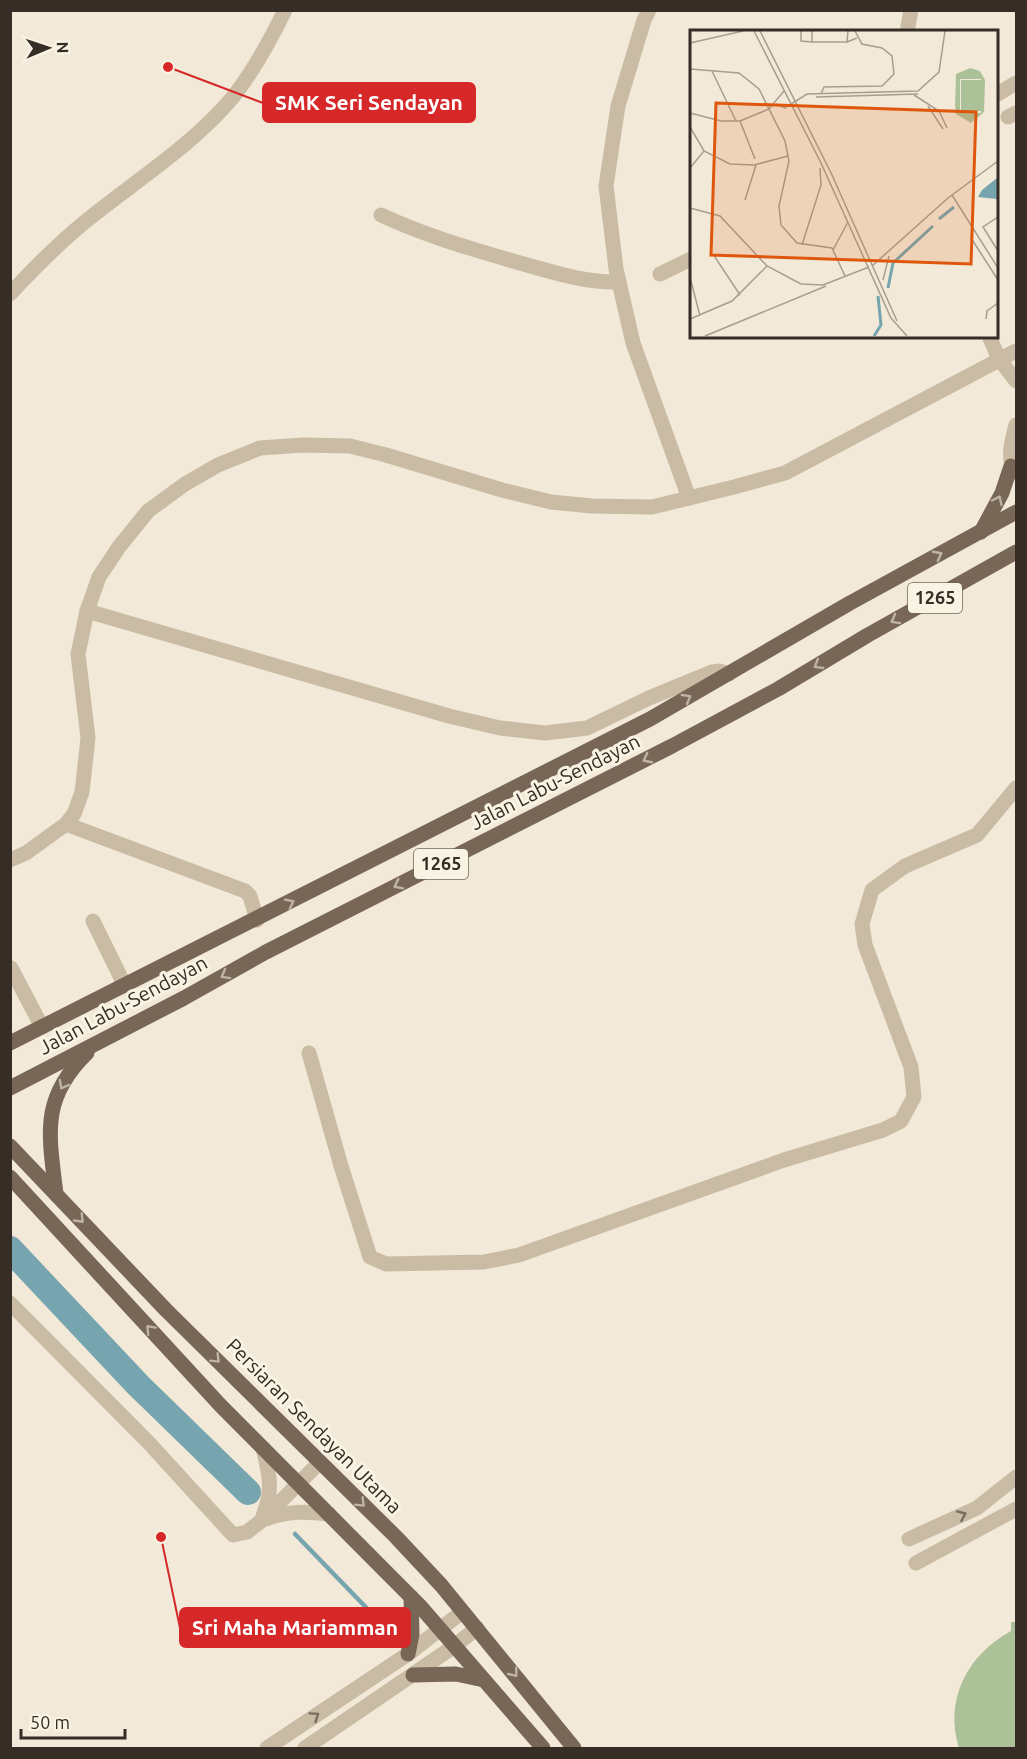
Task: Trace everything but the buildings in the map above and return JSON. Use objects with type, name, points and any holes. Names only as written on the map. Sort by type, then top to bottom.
[{"type":"main road","points":[[981,532],[1014,470]]},
{"type":"main road","name":"Jalan Labu-Sendayan","points":[[10,1043],[176,958],[257,920],[650,719],[850,603],[1017,512]]},
{"type":"main road","name":"Jalan Labu-Sendayan","points":[[10,1088],[184,998],[266,952],[672,746],[778,689],[868,635],[1017,552]]},
{"type":"main road","points":[[1001,560],[1017,557]]},
{"type":"main road","points":[[56,1194],[50,1131],[52,1108],[60,1088],[74,1066],[100,1041]]},
{"type":"main road","name":"Persiaran Sendayan Utama","points":[[10,1146],[166,1310],[396,1537],[441,1585],[574,1749]]},
{"type":"main road","points":[[10,1177],[221,1406],[411,1597],[543,1749]]},
{"type":"main road","points":[[10,1194],[34,1202]]},
{"type":"main road","points":[[408,1654],[412,1634],[411,1597]]},
{"type":"main road","points":[[414,1675],[456,1674],[484,1680]]},
{"type":"street","points":[[10,294],[42,260],[85,222],[201,129],[232,97],[265,51],[285,10]]},
{"type":"street","points":[[650,10],[644,20],[618,106],[606,186],[619,282],[633,343],[690,498]]},
{"type":"street","points":[[907,30],[911,10]]},
{"type":"street","points":[[997,94],[1017,83]]},
{"type":"street","points":[[381,215],[419,233],[562,275],[597,282],[619,282]]},
{"type":"street","points":[[660,274],[690,259]]},
{"type":"street","points":[[990,338],[999,359],[1017,381]]},
{"type":"street","points":[[10,860],[26,853],[66,824],[74,814],[82,792],[88,738],[78,654],[87,611],[99,578],[119,547],[148,511],[185,484],[218,465],[260,448],[303,445],[350,446],[551,502],[592,506],[652,507],[785,473],[1017,351]]},
{"type":"street","points":[[1014,470],[1012,442],[1017,425]]},
{"type":"street","points":[[87,611],[448,716],[500,728],[545,733],[587,728],[649,698],[712,672],[720,670],[729,674]]},
{"type":"street","points":[[309,1053],[370,1257],[386,1264],[484,1262],[519,1255],[784,1160],[883,1130],[902,1121],[914,1097],[911,1067],[865,945],[862,924],[872,890],[905,866],[976,835],[1017,788]]},
{"type":"street","points":[[66,824],[245,891],[250,896],[257,920]]},
{"type":"street","points":[[93,921],[125,986]]},
{"type":"street","points":[[11,968],[42,1027]]},
{"type":"street","points":[[10,1303],[149,1443],[233,1535],[247,1532],[261,1521],[320,1462]]},
{"type":"street","points":[[261,1521],[270,1499],[270,1480],[263,1448]]},
{"type":"street","points":[[909,1539],[977,1508],[1017,1477]]},
{"type":"street","points":[[916,1563],[1017,1509]]},
{"type":"street","points":[[261,1521],[281,1514],[302,1511],[329,1514]]},
{"type":"street","points":[[267,1749],[408,1654],[462,1612]]},
{"type":"street","points":[[305,1749],[414,1675],[477,1628]]},
{"type":"green space","points":[[1011,1622],[1016,1622],[1016,1748],[959,1748],[955,1730],[955,1713],[957,1696],[963,1680],[982,1653],[1011,1631]]},
{"type":"waterway","points":[[10,1249],[138,1385],[248,1492]]},
{"type":"waterway","points":[[295,1534],[385,1627]]},
{"type":"place","name":"SMK Seri Sendayan","points":[[168,67]]},
{"type":"place","name":"Sri Maha Mariamman","points":[[161,1537]]}]
